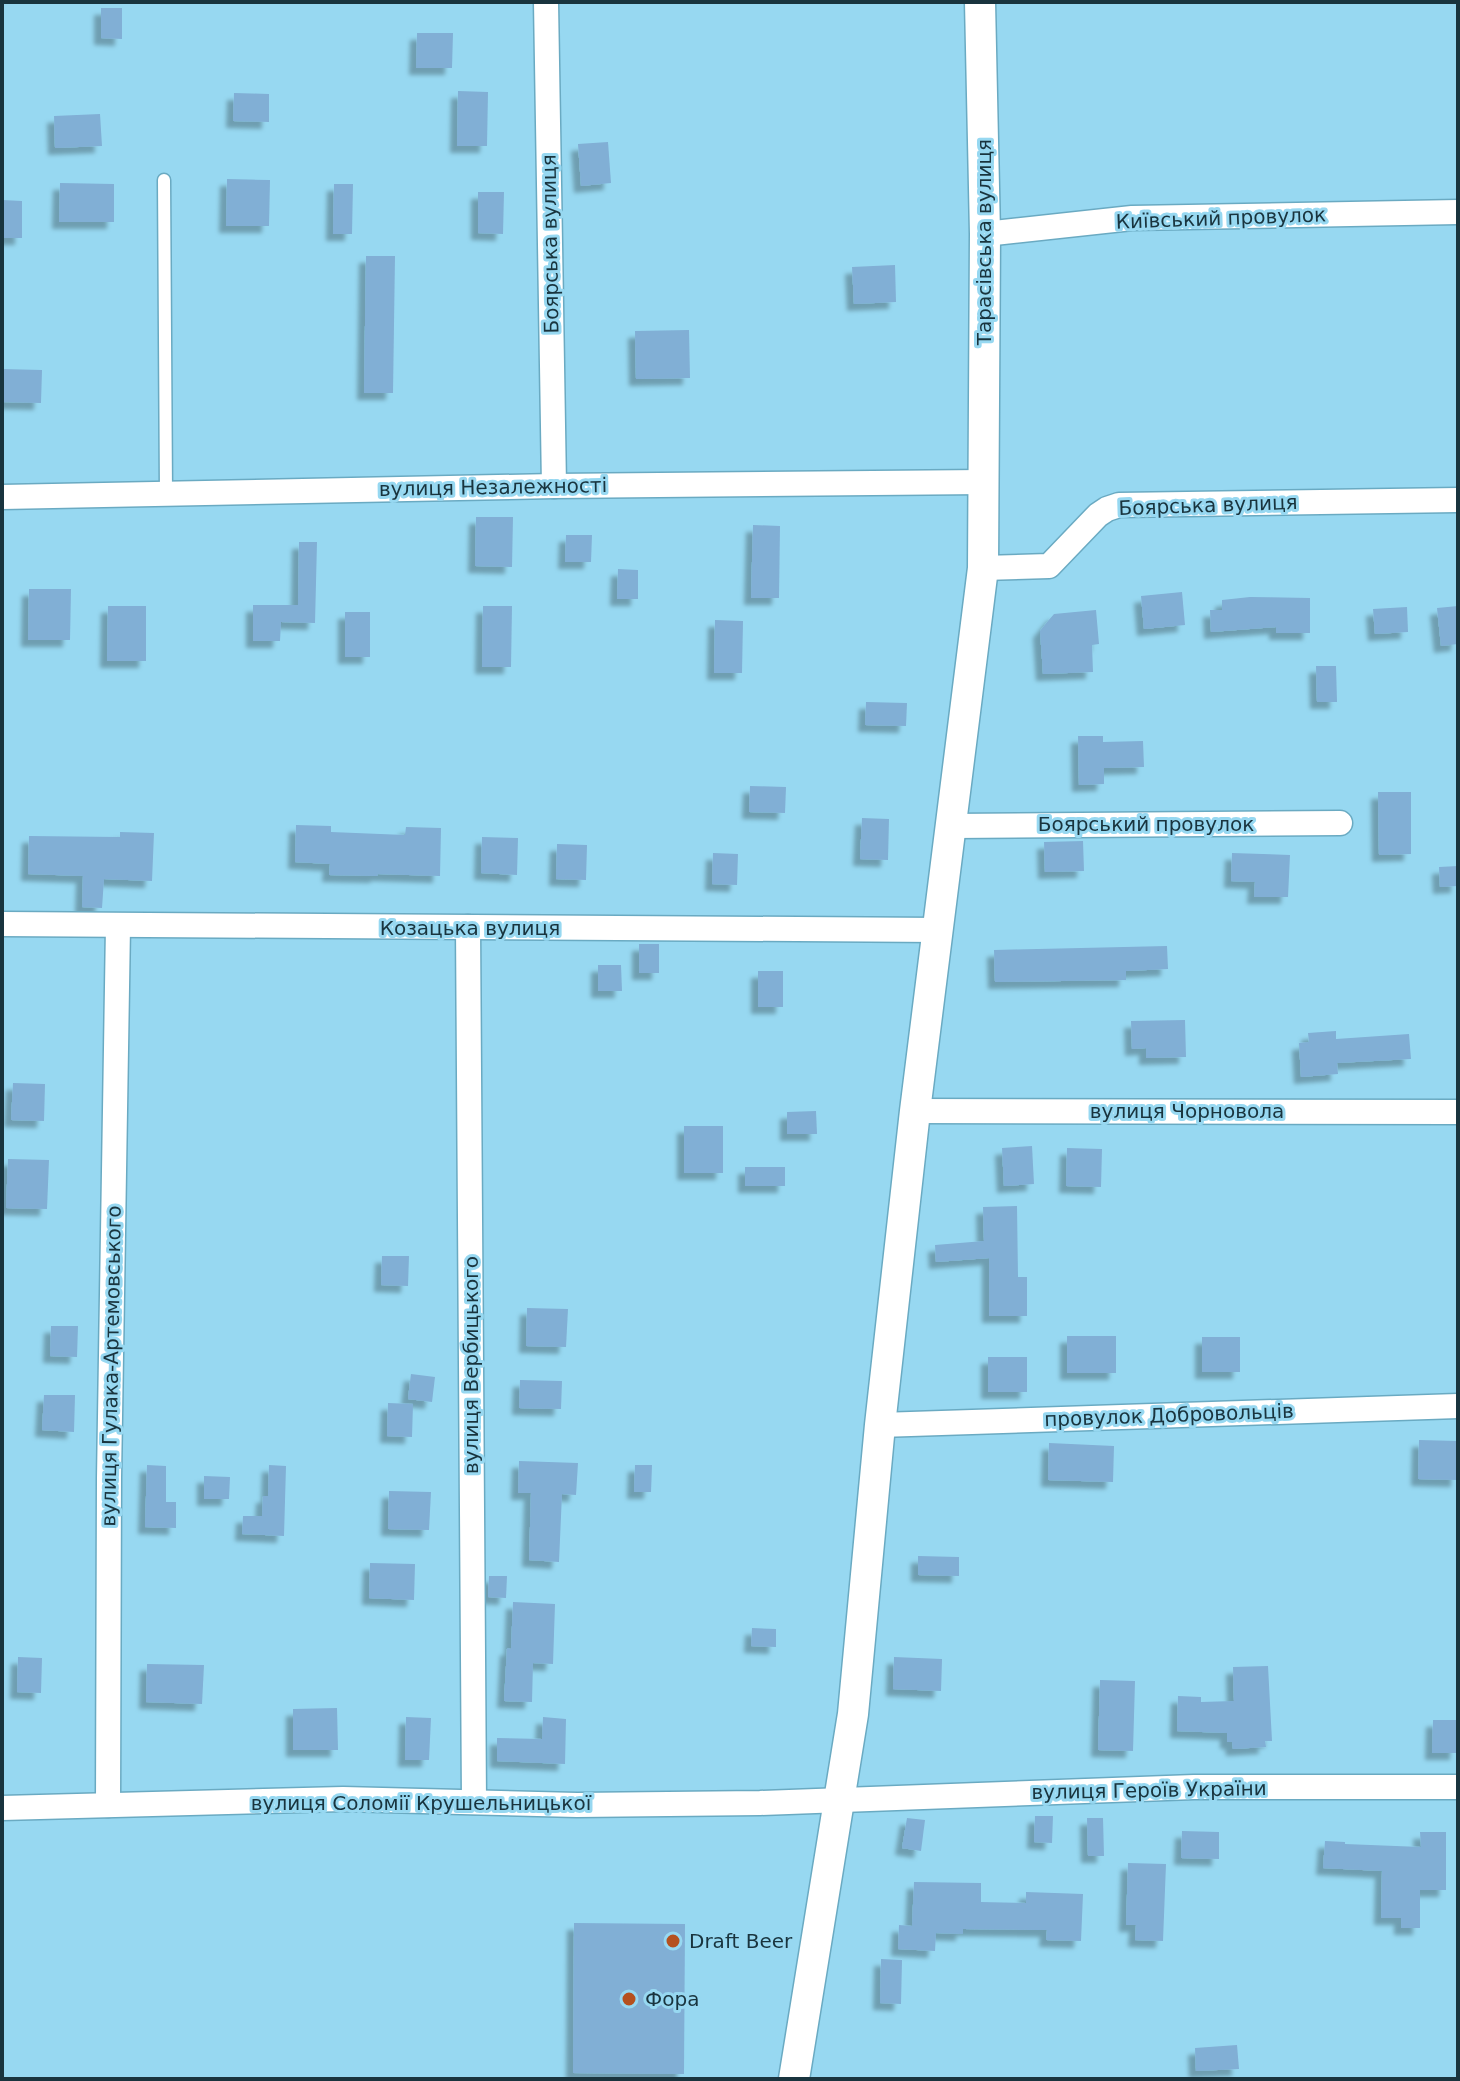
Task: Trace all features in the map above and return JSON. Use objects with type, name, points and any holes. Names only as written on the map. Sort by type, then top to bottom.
[{"type":"street","name":"Боярська вулиця","points":[[546,2],[554,486]]},
{"type":"street","name":"Тарасівська вулиця","points":[[794,2079],[853,1714],[880,1425],[915,1111],[983,568],[985,234],[980,2]]},
{"type":"street","name":"Київський провулок","points":[[985,234],[1132,218],[1458,212]]},
{"type":"street","name":"вулиця Незалежності","points":[[2,497],[554,486],[984,482]]},
{"type":"street","name":"Боярська вулиця","points":[[983,568],[1049,566],[1098,515],[1119,505],[1458,500]]},
{"type":"street","name":"Боярський провулок","points":[[952,826],[1340,823]]},
{"type":"street","name":"Козацька вулиця","points":[[2,924],[939,930]]},
{"type":"street","name":"вулиця Гулака-Артемовського","points":[[108,1805],[109,1478],[118,926]]},
{"type":"street","name":"вулиця Вербицького","points":[[468,927],[474,1802]]},
{"type":"street","name":"вулиця Чорновола","points":[[915,1111],[1458,1112]]},
{"type":"street","name":"провулок Добровольців","points":[[880,1425],[1458,1406]]},
{"type":"street","name":"вулиця Героїв України","points":[[839,1799],[1194,1787],[1458,1787]]},
{"type":"street","name":"вулиця Соломії Крушельницької","points":[[2,1808],[343,1799],[577,1805],[839,1799]]},
{"type":"lane","points":[[164,180],[166,493]]},
{"type":"building","points":[[101,8],[122,8],[122,39],[101,38]]},
{"type":"building","points":[[417,33],[453,33],[452,68],[416,68]]},
{"type":"building","points":[[458,91],[488,92],[487,146],[457,146]]},
{"type":"building","points":[[234,93],[269,94],[269,122],[233,121]]},
{"type":"building","points":[[100,114],[102,146],[55,148],[54,116]]},
{"type":"building","points":[[608,142],[611,183],[581,186],[578,144]]},
{"type":"building","points":[[227,179],[270,180],[269,226],[226,226]]},
{"type":"building","points":[[60,183],[114,184],[114,222],[59,222]]},
{"type":"building","points":[[334,184],[353,184],[352,234],[333,234]]},
{"type":"building","points":[[478,192],[504,192],[503,234],[478,233]]},
{"type":"building","points":[[2,200],[22,201],[22,238],[2,238]]},
{"type":"building","points":[[366,256],[395,256],[393,393],[364,393]]},
{"type":"building","points":[[895,265],[896,302],[854,304],[852,267]]},
{"type":"building","points":[[689,330],[690,378],[636,379],[635,331]]},
{"type":"building","points":[[2,369],[42,370],[41,403],[2,402]]},
{"type":"building","points":[[476,517],[513,517],[512,567],[475,566]]},
{"type":"building","points":[[753,525],[780,526],[779,598],[751,598]]},
{"type":"building","points":[[566,535],[592,535],[591,562],[565,562]]},
{"type":"building","points":[[299,542],[317,542],[315,623],[281,622],[280,641],[253,641],[253,605],[298,605]]},
{"type":"building","points":[[618,569],[638,570],[638,599],[617,599]]},
{"type":"building","points":[[29,589],[71,589],[70,640],[28,640]]},
{"type":"building","points":[[1182,592],[1185,625],[1144,629],[1141,596]]},
{"type":"building","points":[[1310,598],[1310,633],[1276,633],[1276,627],[1211,632],[1210,610],[1222,610],[1222,600]]},
{"type":"building","points":[[108,606],[146,606],[146,661],[107,661]]},
{"type":"building","points":[[483,606],[512,606],[511,667],[482,667]]},
{"type":"building","points":[[1458,606],[1458,644],[1441,646],[1437,608]]},
{"type":"building","points":[[1407,607],[1408,632],[1375,634],[1373,609]]},
{"type":"building","points":[[1096,610],[1099,644],[1092,645],[1093,672],[1043,674],[1040,631],[1048,621],[1054,614]]},
{"type":"building","points":[[345,612],[370,612],[370,657],[345,657]]},
{"type":"building","points":[[715,620],[743,621],[742,673],[714,673]]},
{"type":"building","points":[[1316,666],[1336,666],[1337,702],[1317,702]]},
{"type":"building","points":[[866,702],[907,703],[906,726],[865,725]]},
{"type":"building","points":[[1078,736],[1103,736],[1103,742],[1143,741],[1144,767],[1104,768],[1104,784],[1079,785]]},
{"type":"building","points":[[750,786],[786,787],[785,813],[749,812]]},
{"type":"building","points":[[1378,792],[1411,792],[1411,854],[1379,855]]},
{"type":"building","points":[[862,818],[889,819],[888,860],[860,859]]},
{"type":"building","points":[[296,825],[331,826],[331,832],[405,835],[406,827],[441,828],[440,876],[329,875],[330,864],[295,862]]},
{"type":"building","points":[[120,832],[154,833],[152,881],[104,879],[102,908],[82,907],[83,876],[28,874],[29,836],[120,837]]},
{"type":"building","points":[[482,837],[518,838],[517,875],[481,873]]},
{"type":"building","points":[[1083,841],[1084,871],[1045,872],[1044,842]]},
{"type":"building","points":[[557,844],[587,845],[586,880],[556,879]]},
{"type":"building","points":[[713,853],[738,854],[737,885],[712,884]]},
{"type":"building","points":[[1232,853],[1290,855],[1288,897],[1254,897],[1255,882],[1231,881]]},
{"type":"building","points":[[1458,866],[1458,886],[1440,887],[1439,867]]},
{"type":"building","points":[[639,944],[659,944],[659,973],[639,973]]},
{"type":"building","points":[[1167,946],[1168,969],[1126,971],[1126,980],[995,982],[994,950]]},
{"type":"building","points":[[598,965],[621,965],[622,991],[598,991]]},
{"type":"building","points":[[758,971],[783,971],[783,1007],[758,1007]]},
{"type":"building","points":[[1185,1020],[1186,1057],[1146,1058],[1146,1048],[1132,1049],[1131,1021]]},
{"type":"building","points":[[1336,1031],[1336,1039],[1409,1034],[1411,1059],[1337,1063],[1338,1074],[1301,1077],[1299,1043],[1309,1042],[1308,1033]]},
{"type":"building","points":[[13,1083],[45,1084],[44,1121],[11,1120]]},
{"type":"building","points":[[816,1111],[817,1134],[787,1134],[787,1112]]},
{"type":"building","points":[[684,1126],[723,1126],[723,1173],[684,1173]]},
{"type":"building","points":[[1032,1146],[1034,1184],[1004,1186],[1002,1148]]},
{"type":"building","points":[[1067,1148],[1102,1149],[1101,1187],[1066,1186]]},
{"type":"building","points":[[8,1159],[49,1160],[47,1209],[6,1208]]},
{"type":"building","points":[[745,1167],[785,1167],[785,1186],[745,1186]]},
{"type":"building","points":[[1017,1206],[1018,1277],[1027,1277],[1027,1316],[989,1316],[989,1258],[936,1262],[935,1245],[984,1241],[983,1207]]},
{"type":"building","points":[[382,1256],[409,1256],[408,1286],[381,1285]]},
{"type":"building","points":[[527,1308],[568,1309],[566,1347],[526,1346]]},
{"type":"building","points":[[51,1326],[78,1326],[77,1357],[50,1356]]},
{"type":"building","points":[[1067,1336],[1116,1336],[1116,1373],[1067,1373]]},
{"type":"building","points":[[1202,1337],[1240,1337],[1240,1372],[1202,1372]]},
{"type":"building","points":[[988,1357],[1027,1357],[1027,1392],[988,1392]]},
{"type":"building","points":[[411,1374],[435,1377],[432,1402],[408,1399]]},
{"type":"building","points":[[520,1380],[562,1381],[561,1409],[519,1408]]},
{"type":"building","points":[[44,1395],[75,1395],[74,1432],[42,1430]]},
{"type":"building","points":[[388,1403],[413,1404],[412,1437],[387,1436]]},
{"type":"building","points":[[1419,1440],[1458,1441],[1458,1480],[1418,1479]]},
{"type":"building","points":[[1049,1443],[1114,1446],[1113,1482],[1048,1480]]},
{"type":"building","points":[[519,1461],[578,1463],[576,1495],[562,1494],[559,1562],[529,1560],[531,1493],[518,1493]]},
{"type":"building","points":[[147,1465],[166,1466],[166,1502],[176,1502],[176,1528],[145,1527]]},
{"type":"building","points":[[269,1465],[286,1466],[284,1536],[242,1534],[243,1516],[262,1516],[263,1496],[268,1496]]},
{"type":"building","points":[[635,1465],[652,1465],[651,1492],[634,1492]]},
{"type":"building","points":[[204,1476],[230,1477],[229,1499],[204,1499]]},
{"type":"building","points":[[389,1491],[431,1492],[429,1530],[388,1529]]},
{"type":"building","points":[[918,1556],[959,1557],[959,1576],[918,1575]]},
{"type":"building","points":[[370,1563],[415,1564],[414,1600],[369,1598]]},
{"type":"building","points":[[489,1576],[507,1576],[506,1598],[488,1597]]},
{"type":"building","points":[[513,1602],[555,1604],[553,1664],[533,1663],[532,1702],[504,1701]]},
{"type":"building","points":[[752,1628],[776,1629],[776,1647],[751,1646]]},
{"type":"building","points":[[18,1657],[42,1658],[41,1693],[17,1692]]},
{"type":"building","points":[[894,1657],[942,1659],[941,1691],[893,1689]]},
{"type":"building","points":[[147,1664],[204,1665],[202,1704],[146,1702]]},
{"type":"building","points":[[1268,1666],[1272,1741],[1265,1741],[1266,1747],[1233,1749],[1232,1742],[1227,1742],[1227,1733],[1177,1731],[1178,1696],[1201,1697],[1201,1702],[1234,1701],[1233,1667]]},
{"type":"building","points":[[1100,1680],[1135,1681],[1133,1751],[1098,1750]]},
{"type":"building","points":[[337,1708],[338,1750],[293,1750],[293,1709]]},
{"type":"building","points":[[406,1717],[431,1718],[429,1760],[405,1760]]},
{"type":"building","points":[[543,1717],[566,1719],[565,1764],[497,1761],[497,1738],[542,1739]]},
{"type":"building","points":[[1433,1720],[1458,1720],[1457,1753],[1432,1753]]},
{"type":"building","points":[[1035,1816],[1053,1816],[1052,1843],[1034,1842]]},
{"type":"building","points":[[907,1818],[925,1820],[921,1851],[902,1848]]},
{"type":"building","points":[[1087,1818],[1103,1818],[1104,1856],[1088,1856]]},
{"type":"building","points":[[1182,1831],[1219,1832],[1219,1859],[1181,1858]]},
{"type":"building","points":[[1420,1832],[1446,1832],[1446,1890],[1420,1890],[1420,1928],[1401,1928],[1401,1918],[1381,1918],[1382,1871],[1323,1868],[1325,1841],[1421,1847]]},
{"type":"building","points":[[1128,1863],[1166,1864],[1163,1941],[1135,1940],[1136,1925],[1126,1925]]},
{"type":"building","points":[[914,1882],[981,1883],[981,1902],[1026,1903],[1026,1892],[1083,1894],[1081,1941],[1046,1940],[1047,1930],[963,1929],[963,1934],[936,1933],[935,1951],[898,1949],[899,1925],[912,1926]]},
{"type":"building","name":"Фора","points":[[574,1923],[685,1924],[684,2074],[573,2073]]},
{"type":"building","points":[[881,1959],[902,1960],[901,2004],[880,2003]]},
{"type":"building","points":[[1237,2045],[1239,2069],[1196,2071],[1195,2048]]},
{"type":"place","name":"Draft Beer","points":[[673,1941]]},
{"type":"place","name":"Фора","points":[[629,1999]]}]
